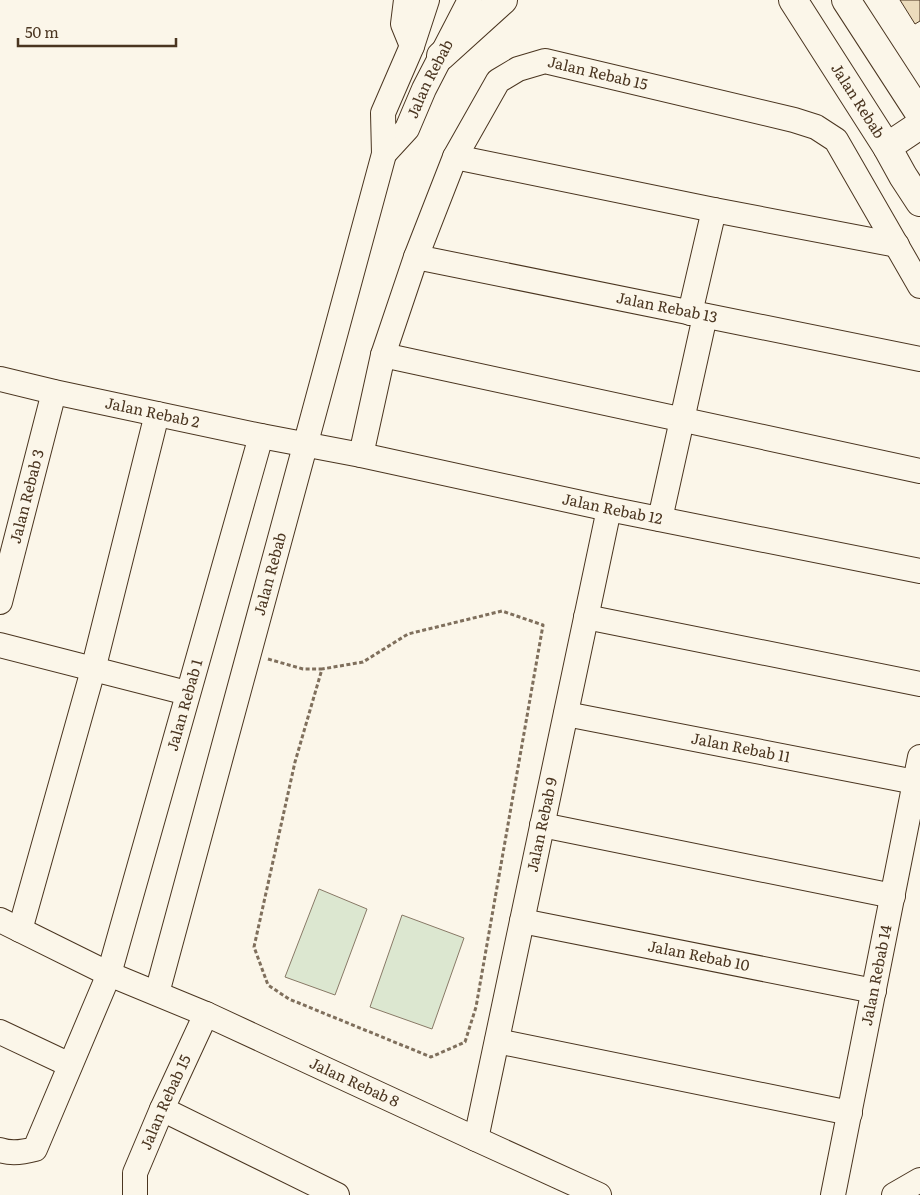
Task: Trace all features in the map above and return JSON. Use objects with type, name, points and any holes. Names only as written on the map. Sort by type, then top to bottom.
[{"type":"main road","points":[[441,56],[503,0]]},
{"type":"main road","name":"Jalan Rebab","points":[[793,0],[887,147],[912,170],[920,202]]},
{"type":"main road","points":[[846,0],[920,114]]},
{"type":"main road","points":[[888,65],[914,84],[920,86]]},
{"type":"main road","points":[[887,147],[920,126]]},
{"type":"street","points":[[406,0],[403,24],[412,46]]},
{"type":"street","name":"Jalan Rebab","points":[[156,993],[259,656],[305,445],[384,154],[383,113],[412,46],[427,0]]},
{"type":"street","name":"Jalan Rebab","points":[[384,154],[408,129],[424,90],[470,0]]},
{"type":"street","name":"Jalan Rebab 15","points":[[361,455],[382,355],[416,257],[455,157],[498,81],[518,69],[545,62],[794,120],[816,127],[836,140],[920,286]]},
{"type":"street","points":[[455,157],[896,245]]},
{"type":"street","points":[[660,519],[682,420],[714,210]]},
{"type":"street","name":"Jalan Rebab 13","points":[[416,257],[920,359]]},
{"type":"street","points":[[382,355],[920,471]]},
{"type":"street","name":"Jalan Rebab 2","points":[[0,379],[305,445]]},
{"type":"street","name":"Jalan Rebab 3","points":[[0,602],[54,392]]},
{"type":"street","points":[[10,926],[93,670],[157,414]]},
{"type":"street","name":"Jalan Rebab 1","points":[[0,1150],[24,1152],[35,1149],[109,974],[261,436]]},
{"type":"street","name":"Jalan Rebab 12","points":[[305,445],[361,455],[609,509],[920,571]]},
{"type":"street","name":"Jalan Rebab 9","points":[[476,1140],[609,509]]},
{"type":"street","points":[[586,617],[920,684]]},
{"type":"street","points":[[0,645],[187,694]]},
{"type":"street","name":"Jalan Rebab 11","points":[[566,714],[915,782]]},
{"type":"street","name":"Jalan Rebab 14","points":[[833,1195],[893,896],[914,817],[915,782],[920,757]]},
{"type":"street","points":[[542,825],[893,896]]},
{"type":"street","name":"Jalan Rebab 10","points":[[522,921],[874,991]]},
{"type":"street","name":"Jalan Rebab 8","points":[[10,926],[109,974],[206,1014],[599,1195]]},
{"type":"street","name":"Jalan Rebab 15","points":[[135,1195],[135,1174],[162,1108],[206,1014]]},
{"type":"street","points":[[0,1032],[70,1065]]},
{"type":"street","points":[[497,1041],[850,1113]]},
{"type":"street","points":[[162,1108],[336,1195]]},
{"type":"street","points":[[894,1195],[920,1180]]},
{"type":"path","points":[[259,656],[303,669],[322,669],[363,662],[408,634],[502,611],[543,625],[476,1007],[465,1042],[432,1057],[289,999],[268,985],[254,947],[295,762],[322,669]]},
{"type":"path","points":[[259,656],[268,669]]},
{"type":"green space","points":[[319,889],[367,909],[335,995],[285,977]]},
{"type":"green space","points":[[402,915],[464,938],[432,1029],[370,1007]]},
{"type":"building","points":[[900,0],[920,0],[920,21],[915,24]]}]
